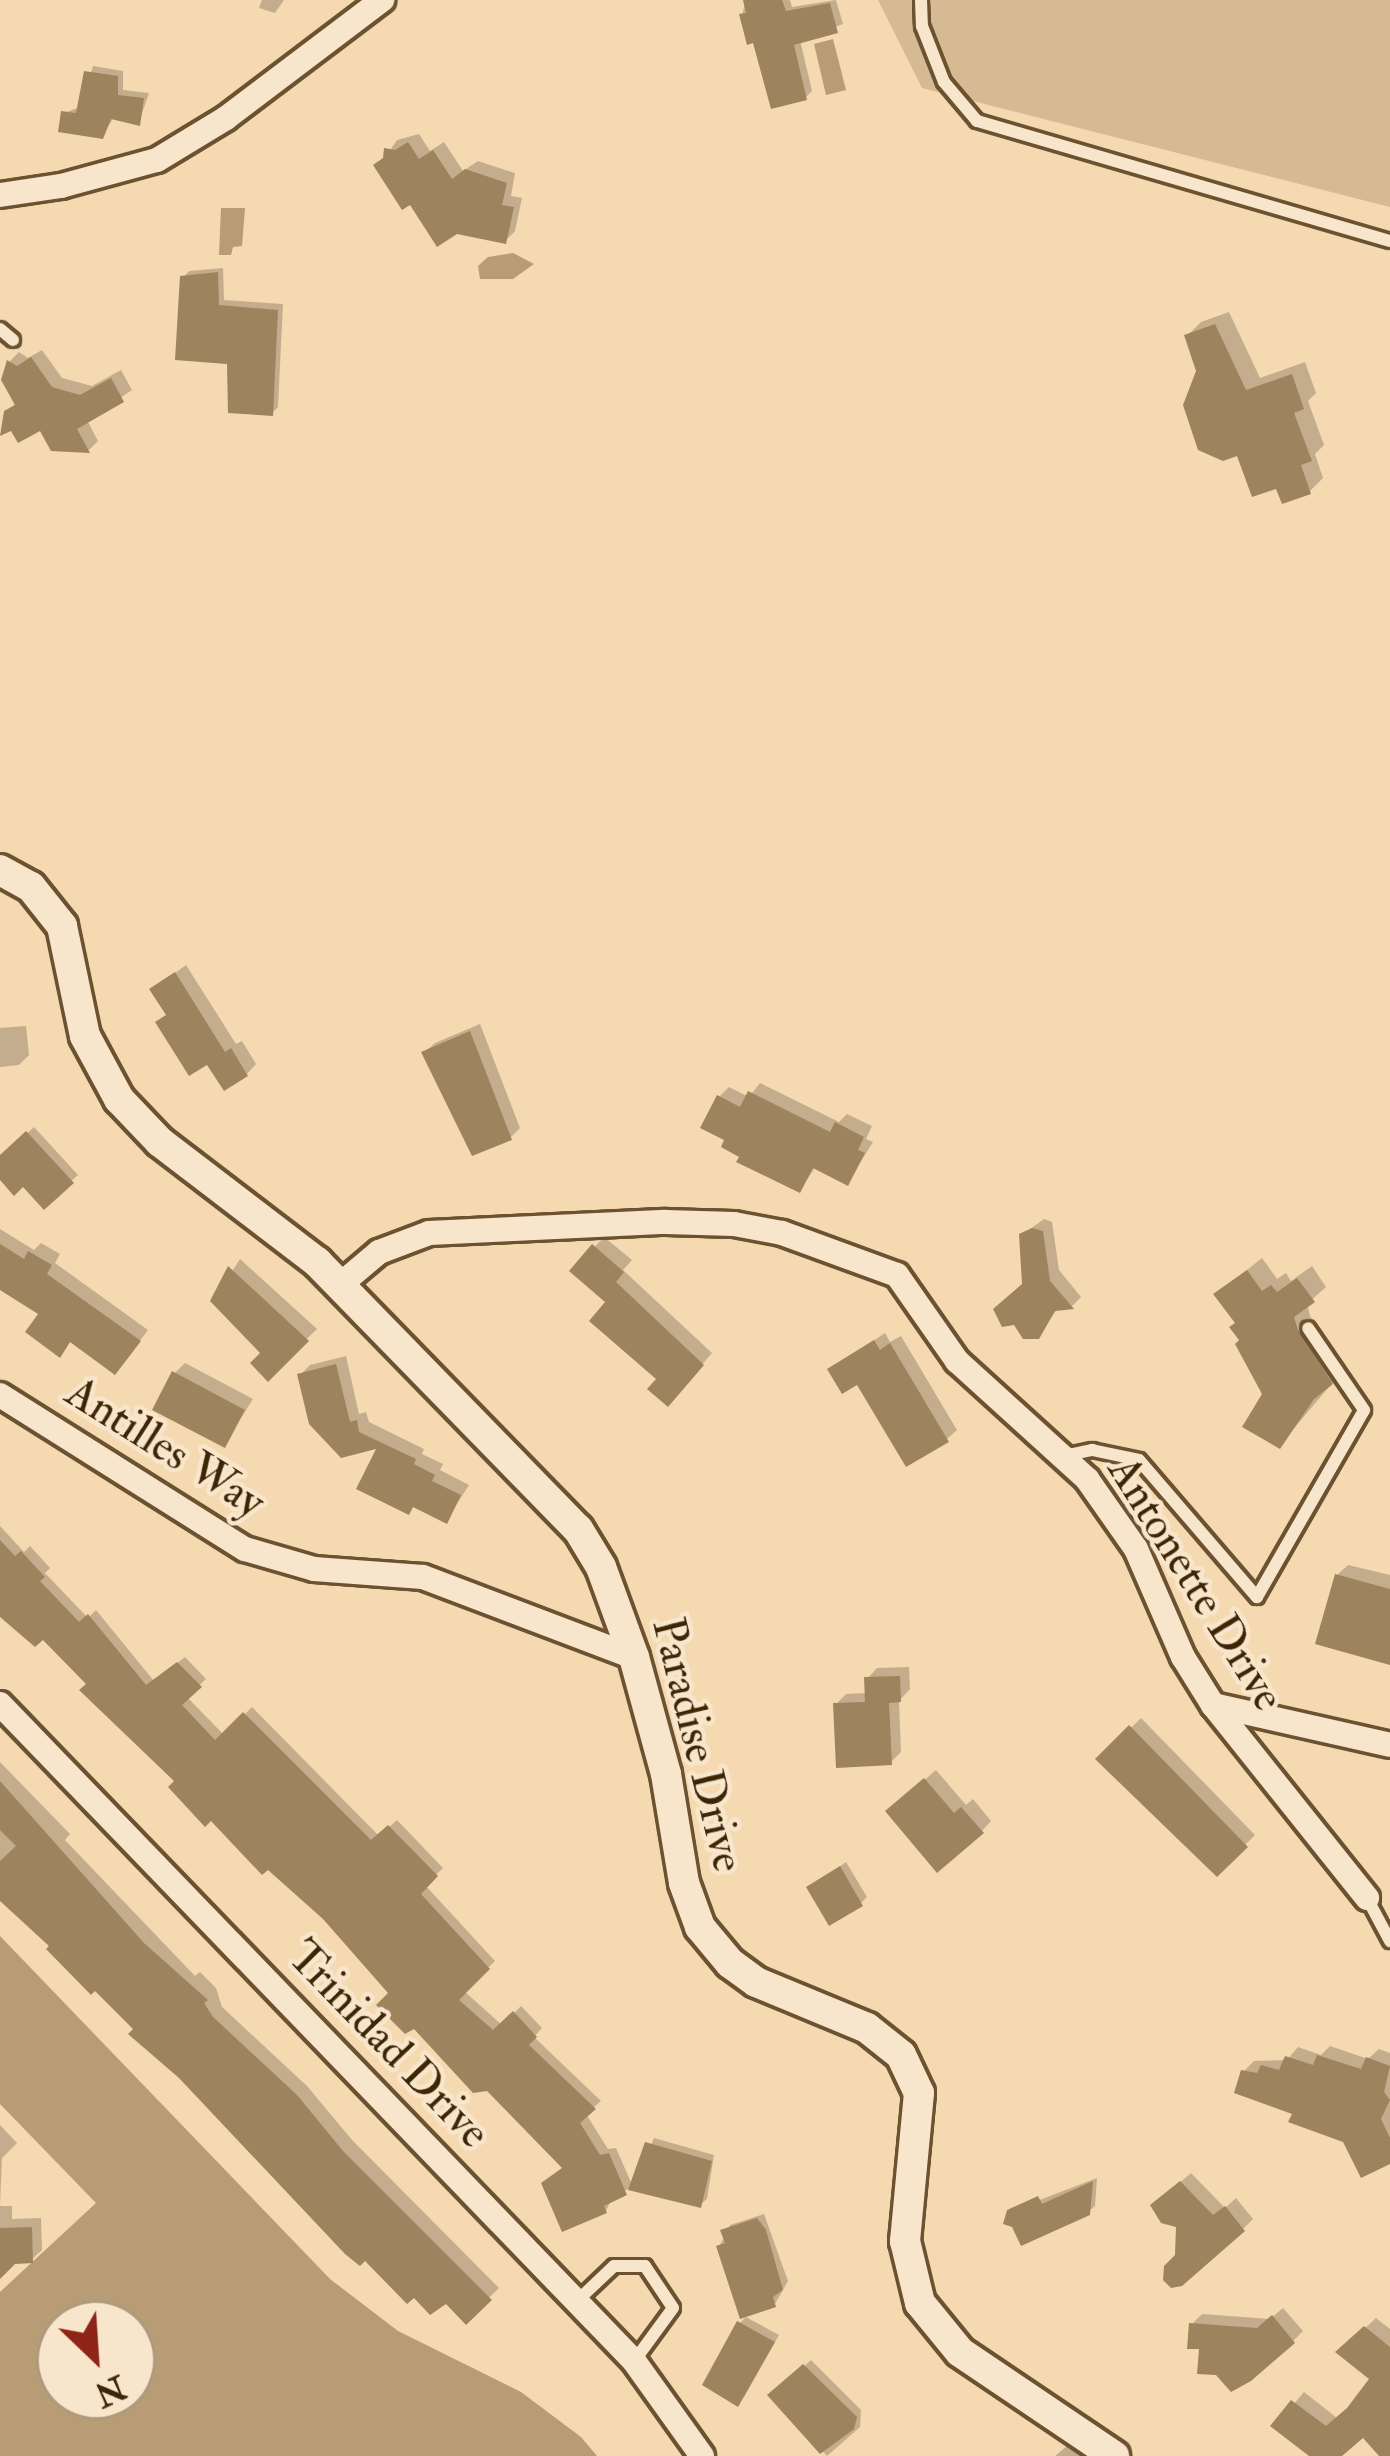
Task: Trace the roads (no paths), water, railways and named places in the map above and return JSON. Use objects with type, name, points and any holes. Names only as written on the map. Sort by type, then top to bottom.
[{"type":"street","points":[[0,195],[62,186],[157,160],[226,118],[382,0]]},
{"type":"street","name":"Paradise Drive","points":[[0,870],[31,887],[62,926],[85,1036],[119,1099],[160,1142],[278,1228],[341,1284],[471,1425],[568,1517],[601,1567],[634,1658],[665,1774],[684,1883],[700,1927],[742,1973],[783,1996],[867,2028],[910,2068],[920,2092],[920,2122],[904,2241],[920,2303],[960,2352],[1114,2456]]},
{"type":"street","name":"Antonette Drive","points":[[341,1284],[379,1252],[447,1231],[666,1222],[734,1223],[782,1233],[897,1275],[957,1361],[1088,1479],[1136,1549],[1183,1657],[1213,1705],[1367,1898]]},
{"type":"street","name":"Antilles Way","points":[[0,1395],[245,1549],[314,1569],[423,1577],[634,1658]]},
{"type":"street","name":"Trinidad Drive","points":[[0,1704],[634,2361],[702,2456]]},
{"type":"street","points":[[1213,1705],[1390,1745]]},
{"type":"lane","points":[[921,0],[922,26],[944,82],[977,121],[1390,241]]},
{"type":"lane","points":[[0,328],[13,340]]},
{"type":"lane","points":[[1062,1456],[1092,1450],[1139,1460],[1257,1597],[1364,1410],[1308,1328]]},
{"type":"lane","points":[[1367,1898],[1390,1941]]},
{"type":"lane","points":[[577,2301],[614,2266],[645,2266],[673,2308],[634,2361]]}]
